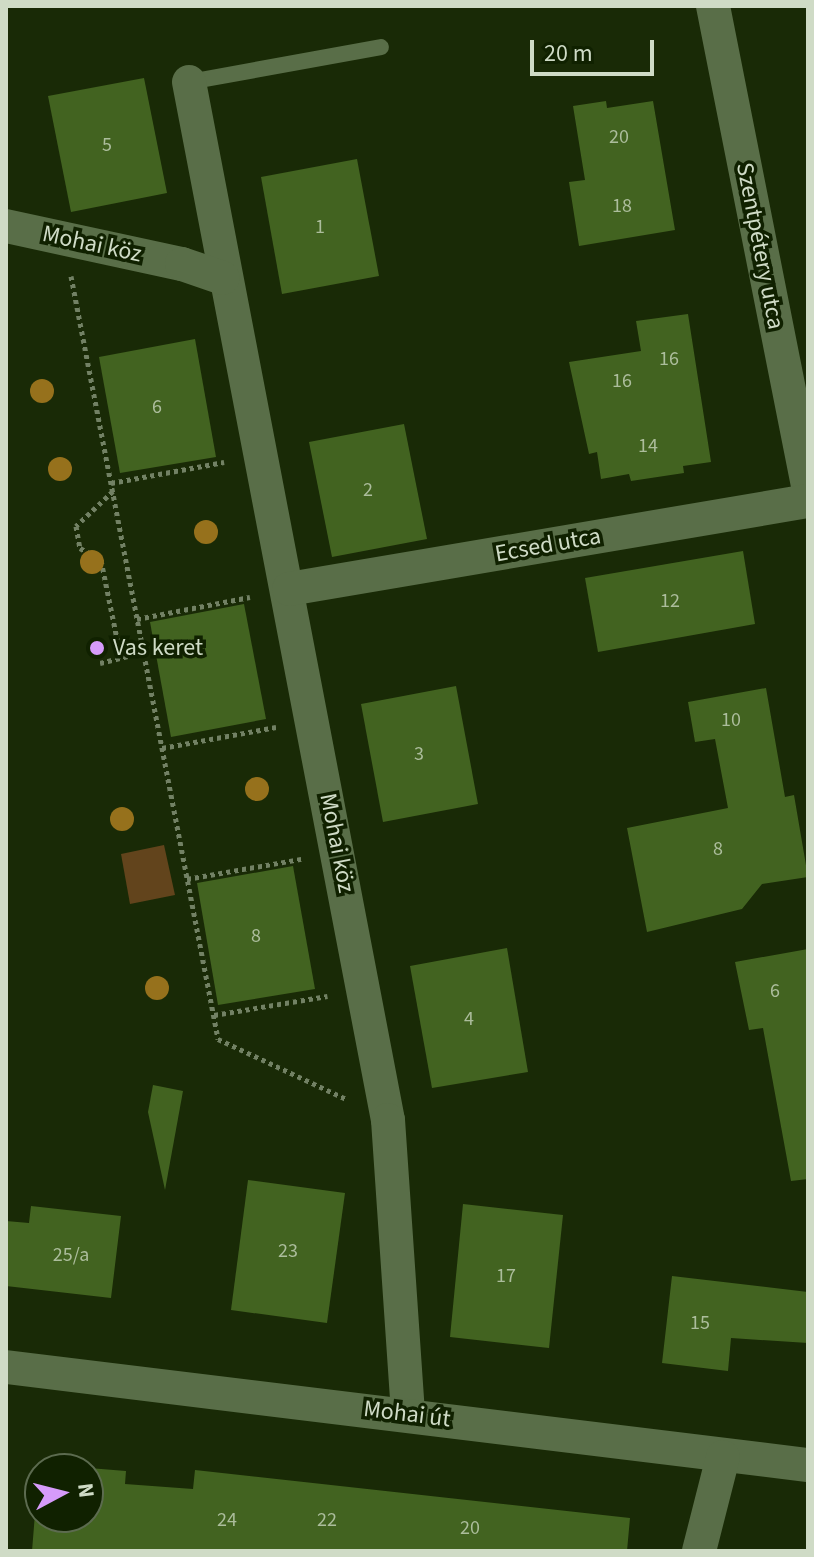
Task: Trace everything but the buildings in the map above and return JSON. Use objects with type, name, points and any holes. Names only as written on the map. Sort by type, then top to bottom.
[{"type":"street","name":"Szentpétery utca","points":[[713,6],[808,485]]},
{"type":"street","name":"Mohai köz","points":[[189,82],[223,278],[289,589],[388,1120],[408,1413]]},
{"type":"street","name":"Mohai köz","points":[[6,226],[63,236],[223,278]]},
{"type":"street","name":"Ecsed utca","points":[[289,589],[808,501]]},
{"type":"street","name":"Mohai út","points":[[6,1367],[408,1413],[723,1457],[808,1465]]},
{"type":"street","points":[[699,1551],[723,1457]]},
{"type":"lane","points":[[189,82],[381,47]]},
{"type":"path","points":[[63,236],[218,1039],[351,1101],[356,1110]]},
{"type":"path","points":[[111,483],[262,455]]},
{"type":"path","points":[[113,491],[76,526],[80,548],[101,560],[121,658]]},
{"type":"path","points":[[137,619],[289,589]]},
{"type":"path","points":[[254,597],[257,611]]},
{"type":"path","points":[[100,663],[144,652]]},
{"type":"path","points":[[162,748],[277,727],[274,712]]},
{"type":"path","points":[[187,879],[339,848]]},
{"type":"path","points":[[214,1015],[364,990]]},
{"type":"shaded area","points":[[164,845],[175,895],[130,904],[121,854]]},
{"type":"place","name":"Vas keret","points":[[97,648]]}]
